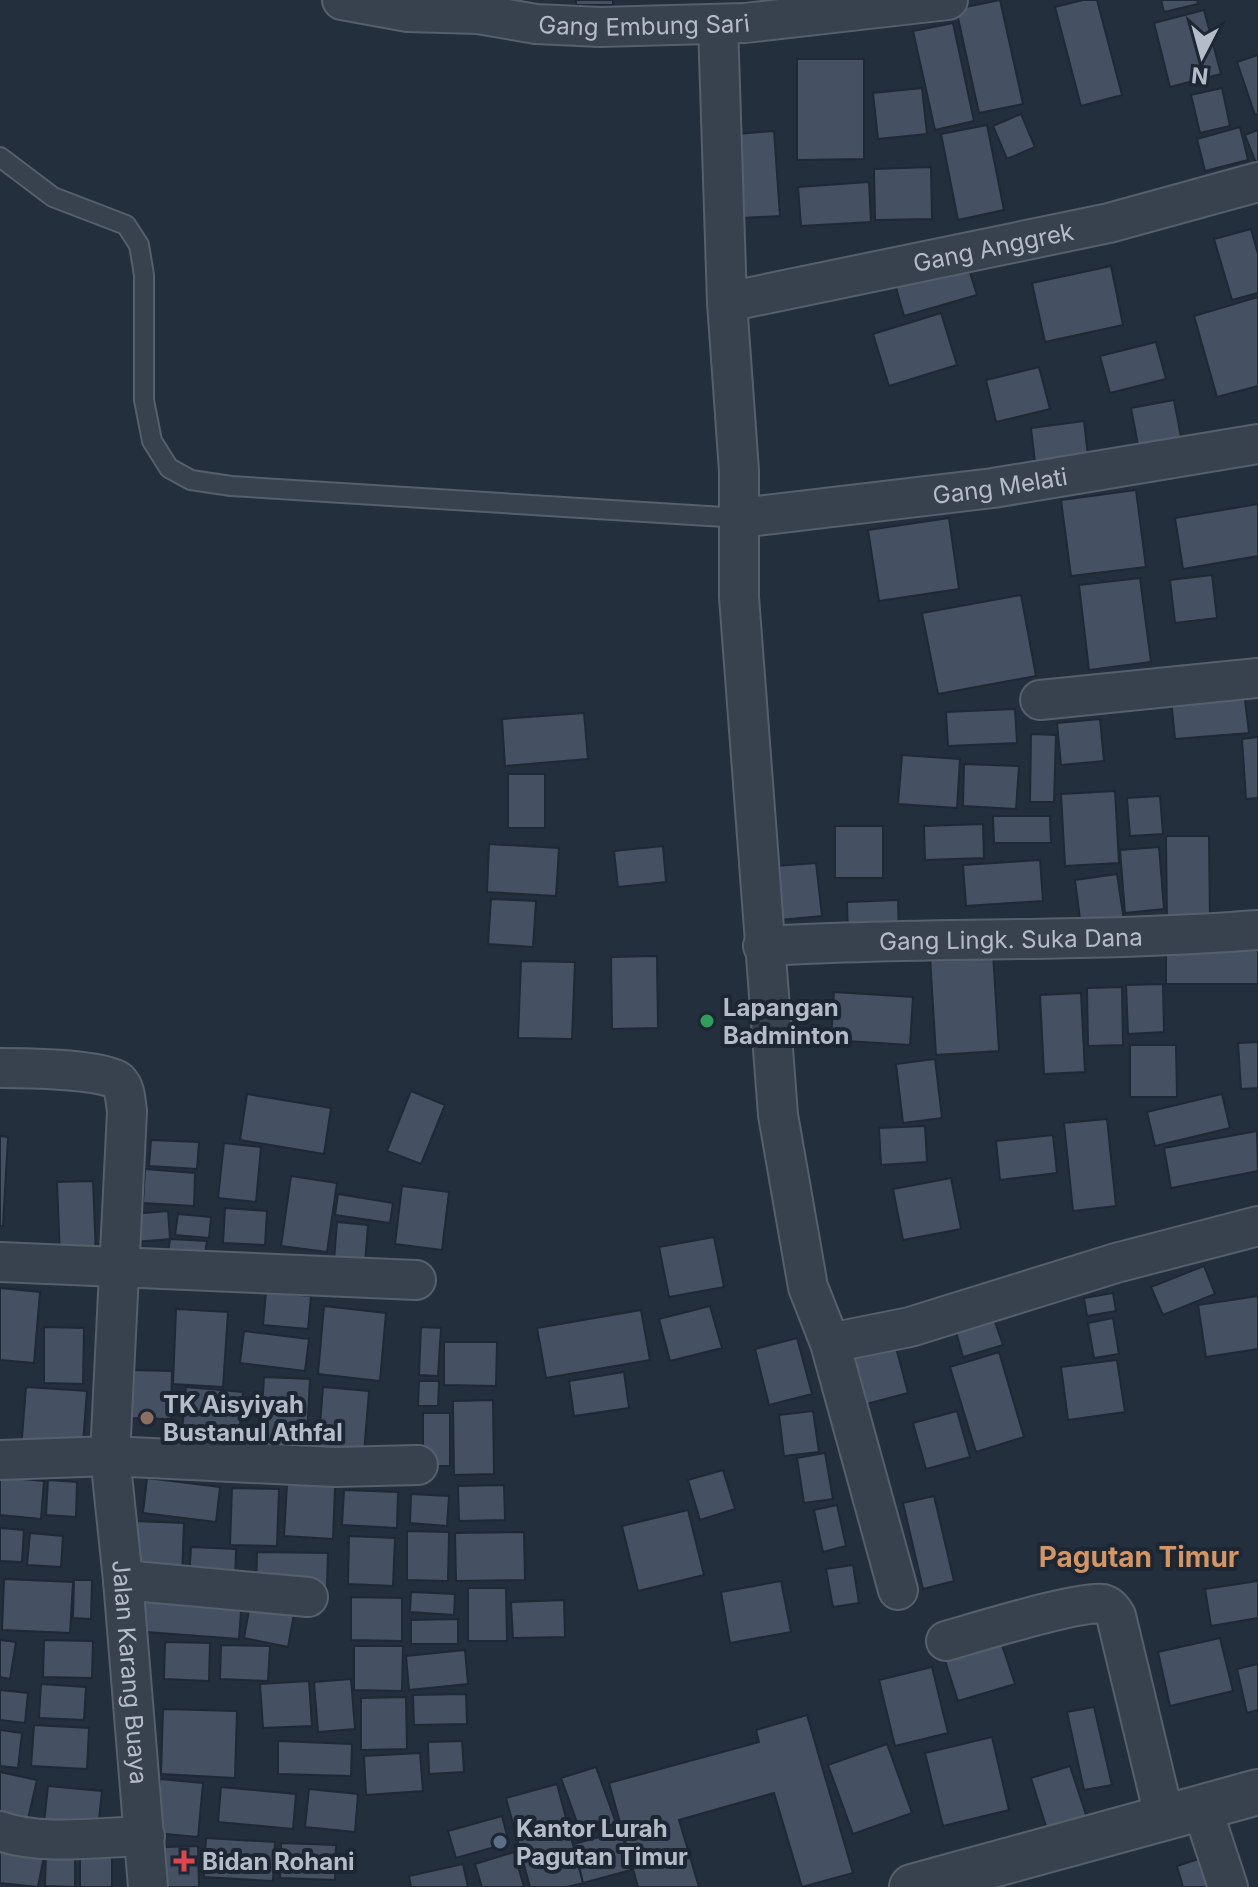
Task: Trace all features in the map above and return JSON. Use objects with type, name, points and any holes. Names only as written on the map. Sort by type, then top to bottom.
[{"type":"street","name":"Gang Embung Sari","points":[[342,0],[408,12],[477,7],[536,24],[600,27],[948,0]]},
{"type":"street","points":[[735,16],[727,302],[740,518],[739,597],[778,1115],[808,1287],[830,1343],[898,1590]]},
{"type":"street","name":"Gang Anggrek","points":[[727,302],[1109,223],[1258,182]]},
{"type":"street","name":"Gang Melati","points":[[740,518],[993,488],[1258,444]]},
{"type":"street","points":[[1040,700],[1258,678]]},
{"type":"street","name":"Gang Lingk. Suka Dana","points":[[763,946],[858,940],[1106,938],[1258,930]]},
{"type":"street","name":"Jalan Karang Buaya","points":[[0,1068],[96,1074],[115,1078],[124,1088],[127,1111],[110,1456],[148,1887]]},
{"type":"street","points":[[830,1343],[910,1327],[1101,1267],[1258,1226]]},
{"type":"street","points":[[0,1262],[416,1280]]},
{"type":"street","points":[[0,1460],[110,1456],[349,1467],[418,1465]]},
{"type":"street","points":[[123,1580],[308,1597]]},
{"type":"street","points":[[946,1641],[1077,1607],[1101,1604],[1111,1607],[1184,1814],[1228,1887]]},
{"type":"street","points":[[912,1887],[992,1877],[1258,1792]]},
{"type":"street","points":[[0,1831],[9,1835],[61,1839],[145,1836]]},
{"type":"lane","points":[[0,157],[53,197],[126,225],[139,245],[144,275],[144,400],[152,441],[169,468],[191,480],[231,486],[740,518]]},
{"type":"building","points":[[576,0],[613,0],[613,5],[576,5]]},
{"type":"building","points":[[1000,0],[1023,104],[979,113],[956,9]]},
{"type":"building","points":[[1097,0],[1122,95],[1081,106],[1055,7]]},
{"type":"building","points":[[1161,0],[1197,0],[1198,4],[1164,12]]},
{"type":"building","points":[[1204,10],[1221,74],[1170,87],[1154,23]]},
{"type":"building","points":[[953,23],[974,121],[935,130],[913,31]]},
{"type":"building","points":[[1258,55],[1258,114],[1255,115],[1237,62]]},
{"type":"building","points":[[797,59],[864,59],[864,159],[797,160]]},
{"type":"building","points":[[922,88],[927,134],[878,139],[873,93]]},
{"type":"building","points":[[1222,88],[1230,126],[1200,133],[1191,95]]},
{"type":"building","points":[[1021,114],[1035,147],[1007,159],[993,126]]},
{"type":"building","points":[[987,125],[1004,210],[958,220],[941,134]]},
{"type":"building","points":[[1240,127],[1248,160],[1205,171],[1197,139]]},
{"type":"building","points":[[1258,130],[1258,168],[1245,135]]},
{"type":"building","points":[[774,131],[780,216],[742,218],[736,134]]},
{"type":"building","points":[[931,167],[932,219],[875,220],[874,169]]},
{"type":"building","points":[[869,182],[871,222],[801,226],[798,187]]},
{"type":"building","points":[[1251,229],[1258,254],[1258,293],[1232,300],[1214,239]]},
{"type":"building","points":[[967,263],[977,295],[904,316],[895,284]]},
{"type":"building","points":[[1111,266],[1123,325],[1045,342],[1032,283]]},
{"type":"building","points":[[1258,297],[1258,386],[1217,397],[1194,316]]},
{"type":"building","points":[[941,313],[957,365],[889,386],[873,334]]},
{"type":"building","points":[[1156,342],[1166,379],[1110,393],[1100,356]]},
{"type":"building","points":[[1039,367],[1050,409],[996,422],[986,380]]},
{"type":"building","points":[[1174,400],[1181,437],[1138,445],[1131,408]]},
{"type":"building","points":[[1084,421],[1088,456],[1035,462],[1031,428]]},
{"type":"building","points":[[1136,490],[1146,567],[1071,576],[1061,500]]},
{"type":"building","points":[[1258,504],[1258,556],[1183,569],[1175,518]]},
{"type":"building","points":[[949,518],[959,589],[879,601],[868,530]]},
{"type":"building","points":[[1212,575],[1217,618],[1175,623],[1170,580]]},
{"type":"building","points":[[1140,578],[1151,662],[1089,670],[1079,585]]},
{"type":"building","points":[[1021,595],[1036,676],[938,694],[922,613]]},
{"type":"building","points":[[1244,692],[1249,733],[1175,739],[1171,699]]},
{"type":"building","points":[[1015,709],[1017,743],[948,746],[946,712]]},
{"type":"building","points":[[584,713],[588,759],[505,766],[502,719]]},
{"type":"building","points":[[1100,719],[1104,761],[1061,765],[1057,723]]},
{"type":"building","points":[[1031,734],[1056,735],[1054,802],[1030,802]]},
{"type":"building","points":[[1258,737],[1258,798],[1246,799],[1242,739]]},
{"type":"building","points":[[902,755],[960,759],[957,808],[898,804]]},
{"type":"building","points":[[964,764],[1019,766],[1016,809],[963,806]]},
{"type":"building","points":[[508,774],[545,774],[545,828],[508,828]]},
{"type":"building","points":[[1115,791],[1119,863],[1065,866],[1061,794]]},
{"type":"building","points":[[1160,796],[1163,834],[1130,836],[1127,798]]},
{"type":"building","points":[[993,816],[1050,816],[1051,843],[994,843]]},
{"type":"building","points":[[983,824],[984,858],[925,860],[924,826]]},
{"type":"building","points":[[835,826],[883,826],[883,878],[835,878]]},
{"type":"building","points":[[1166,836],[1209,836],[1210,923],[1167,923]]},
{"type":"building","points":[[489,844],[559,848],[556,896],[487,892]]},
{"type":"building","points":[[663,846],[666,882],[618,887],[614,851]]},
{"type":"building","points":[[1159,847],[1164,909],[1125,913],[1120,850]]},
{"type":"building","points":[[1040,860],[1043,901],[966,906],[963,865]]},
{"type":"building","points":[[816,863],[822,916],[780,920],[776,866]]},
{"type":"building","points":[[1117,874],[1124,921],[1081,927],[1075,880]]},
{"type":"building","points":[[491,899],[536,901],[533,947],[488,944]]},
{"type":"building","points":[[898,900],[899,936],[848,937],[847,902]]},
{"type":"building","points":[[1166,942],[1258,942],[1258,984],[1166,984]]},
{"type":"building","points":[[993,953],[999,1051],[936,1055],[930,957]]},
{"type":"building","points":[[657,956],[658,1028],[612,1029],[611,957]]},
{"type":"building","points":[[521,961],[575,962],[572,1039],[518,1038]]},
{"type":"building","points":[[1163,984],[1164,1032],[1128,1034],[1126,985]]},
{"type":"building","points":[[1122,987],[1123,1045],[1088,1046],[1087,988]]},
{"type":"building","points":[[834,992],[913,997],[910,1045],[831,1040]]},
{"type":"building","points":[[1081,993],[1085,1072],[1044,1074],[1040,995]]},
{"type":"building","points":[[1258,1042],[1258,1088],[1241,1089],[1238,1043]]},
{"type":"building","points":[[1130,1045],[1176,1045],[1177,1097],[1130,1097]]},
{"type":"building","points":[[935,1059],[942,1118],[903,1123],[896,1064]]},
{"type":"building","points":[[411,1091],[445,1105],[421,1164],[387,1151]]},
{"type":"building","points":[[247,1094],[331,1108],[324,1154],[240,1140]]},
{"type":"building","points":[[1222,1094],[1230,1128],[1155,1146],[1147,1112]]},
{"type":"building","points":[[1107,1119],[1116,1206],[1073,1211],[1064,1123]]},
{"type":"building","points":[[925,1126],[927,1162],[881,1165],[879,1128]]},
{"type":"building","points":[[1257,1131],[1258,1171],[1171,1188],[1164,1148]]},
{"type":"building","points":[[1053,1135],[1057,1173],[1000,1180],[996,1141]]},
{"type":"building","points":[[0,1136],[8,1137],[3,1226],[0,1226]]},
{"type":"building","points":[[151,1140],[199,1142],[197,1169],[149,1166]]},
{"type":"building","points":[[224,1143],[261,1147],[256,1202],[218,1198]]},
{"type":"building","points":[[145,1169],[195,1173],[194,1206],[143,1203]]},
{"type":"building","points":[[291,1176],[337,1183],[327,1252],[281,1246]]},
{"type":"building","points":[[951,1178],[961,1229],[903,1240],[893,1189]]},
{"type":"building","points":[[93,1181],[96,1256],[60,1258],[57,1182]]},
{"type":"building","points":[[402,1186],[449,1192],[442,1250],[395,1244]]},
{"type":"building","points":[[338,1194],[393,1203],[390,1223],[335,1215]]},
{"type":"building","points":[[225,1208],[267,1211],[265,1245],[223,1243]]},
{"type":"building","points":[[168,1211],[170,1239],[135,1242],[133,1214]]},
{"type":"building","points":[[178,1214],[211,1217],[209,1238],[175,1235]]},
{"type":"building","points":[[337,1222],[368,1225],[364,1276],[333,1273]]},
{"type":"building","points":[[714,1237],[724,1287],[669,1297],[659,1247]]},
{"type":"building","points":[[170,1239],[207,1241],[203,1265],[167,1260]]},
{"type":"building","points":[[1204,1266],[1215,1294],[1163,1315],[1151,1287]]},
{"type":"building","points":[[0,1288],[40,1292],[34,1363],[0,1360]]},
{"type":"building","points":[[266,1292],[311,1296],[308,1329],[263,1325]]},
{"type":"building","points":[[1113,1293],[1116,1311],[1087,1316],[1084,1298]]},
{"type":"building","points":[[1258,1296],[1258,1349],[1206,1357],[1198,1305]]},
{"type":"building","points":[[324,1306],[386,1313],[380,1381],[318,1374]]},
{"type":"building","points":[[710,1306],[722,1348],[670,1361],[659,1319]]},
{"type":"building","points":[[176,1309],[228,1312],[223,1387],[173,1384]]},
{"type":"building","points":[[641,1310],[650,1360],[546,1378],[537,1328]]},
{"type":"building","points":[[993,1316],[1003,1345],[963,1357],[955,1328]]},
{"type":"building","points":[[1113,1318],[1119,1354],[1094,1358],[1088,1323]]},
{"type":"building","points":[[44,1327],[84,1328],[83,1384],[44,1383]]},
{"type":"building","points":[[421,1327],[441,1328],[438,1376],[419,1375]]},
{"type":"building","points":[[244,1331],[309,1339],[305,1371],[240,1363]]},
{"type":"building","points":[[797,1338],[812,1394],[769,1405],[755,1349]]},
{"type":"building","points":[[894,1340],[908,1393],[855,1407],[840,1354]]},
{"type":"building","points":[[444,1342],[497,1342],[496,1386],[444,1385]]},
{"type":"building","points":[[999,1352],[1024,1437],[976,1452],[950,1367]]},
{"type":"building","points":[[1117,1360],[1125,1412],[1068,1420],[1061,1367]]},
{"type":"building","points":[[128,1370],[172,1371],[171,1419],[127,1418]]},
{"type":"building","points":[[624,1372],[629,1408],[574,1416],[569,1381]]},
{"type":"building","points":[[264,1377],[310,1379],[306,1458],[259,1456]]},
{"type":"building","points":[[419,1381],[439,1381],[438,1406],[418,1406]]},
{"type":"building","points":[[26,1387],[87,1391],[82,1456],[21,1450]]},
{"type":"building","points":[[186,1387],[243,1392],[237,1459],[180,1454]]},
{"type":"building","points":[[323,1387],[369,1391],[363,1466],[317,1462]]},
{"type":"building","points":[[493,1400],[494,1474],[454,1475],[453,1401]]},
{"type":"building","points":[[813,1411],[819,1452],[784,1456],[779,1415]]},
{"type":"building","points":[[957,1411],[970,1457],[926,1469],[913,1423]]},
{"type":"building","points":[[423,1413],[450,1413],[450,1466],[423,1466]]},
{"type":"building","points":[[825,1453],[833,1499],[804,1503],[797,1458]]},
{"type":"building","points":[[723,1470],[735,1509],[700,1520],[688,1480]]},
{"type":"building","points":[[0,1477],[44,1481],[41,1519],[0,1515]]},
{"type":"building","points":[[147,1478],[220,1487],[216,1522],[143,1513]]},
{"type":"building","points":[[48,1480],[77,1482],[76,1517],[46,1515]]},
{"type":"building","points":[[287,1484],[335,1486],[333,1539],[284,1536]]},
{"type":"building","points":[[504,1485],[505,1520],[459,1521],[458,1486]]},
{"type":"building","points":[[232,1488],[279,1489],[277,1546],[230,1545]]},
{"type":"building","points":[[344,1490],[398,1492],[397,1528],[342,1525]]},
{"type":"building","points":[[411,1494],[449,1496],[447,1526],[410,1523]]},
{"type":"building","points":[[934,1496],[954,1581],[923,1589],[903,1503]]},
{"type":"building","points":[[837,1505],[846,1546],[823,1552],[814,1510]]},
{"type":"building","points":[[688,1510],[704,1575],[638,1591],[622,1526]]},
{"type":"building","points":[[133,1521],[184,1523],[182,1576],[131,1574]]},
{"type":"building","points":[[0,1528],[24,1530],[22,1562],[0,1561]]},
{"type":"building","points":[[407,1531],[449,1532],[448,1581],[407,1580]]},
{"type":"building","points":[[524,1532],[525,1580],[456,1581],[455,1533]]},
{"type":"building","points":[[30,1533],[63,1536],[61,1567],[27,1565]]},
{"type":"building","points":[[349,1536],[395,1538],[393,1586],[348,1584]]},
{"type":"building","points":[[191,1547],[236,1549],[235,1582],[189,1581]]},
{"type":"building","points":[[257,1552],[328,1553],[327,1587],[256,1586]]},
{"type":"building","points":[[853,1565],[859,1603],[833,1607],[826,1569]]},
{"type":"building","points":[[4,1579],[73,1582],[70,1633],[2,1630]]},
{"type":"building","points":[[74,1580],[92,1580],[91,1619],[73,1618]]},
{"type":"building","points":[[781,1581],[791,1632],[730,1643],[721,1592]]},
{"type":"building","points":[[1258,1581],[1258,1618],[1211,1626],[1205,1589]]},
{"type":"building","points":[[136,1588],[242,1597],[239,1639],[133,1631]]},
{"type":"building","points":[[468,1588],[506,1588],[507,1641],[468,1641]]},
{"type":"building","points":[[411,1592],[455,1594],[454,1615],[410,1612]]},
{"type":"building","points":[[351,1597],[402,1598],[402,1641],[351,1640]]},
{"type":"building","points":[[564,1600],[565,1637],[513,1638],[511,1602]]},
{"type":"building","points":[[250,1605],[294,1614],[288,1647],[244,1638]]},
{"type":"building","points":[[458,1619],[458,1644],[411,1644],[411,1620]]},
{"type":"building","points":[[998,1633],[1015,1684],[958,1701],[942,1651]]},
{"type":"building","points":[[1220,1638],[1233,1691],[1170,1706],[1158,1652]]},
{"type":"building","points":[[0,1640],[16,1642],[10,1679],[0,1677]]},
{"type":"building","points":[[44,1640],[93,1641],[92,1678],[43,1677]]},
{"type":"building","points":[[165,1642],[210,1643],[209,1681],[164,1679]]},
{"type":"building","points":[[221,1645],[270,1646],[268,1681],[220,1679]]},
{"type":"building","points":[[354,1646],[403,1646],[402,1691],[354,1690]]},
{"type":"building","points":[[465,1650],[468,1684],[409,1690],[406,1656]]},
{"type":"building","points":[[1258,1664],[1258,1710],[1247,1713],[1237,1669]]},
{"type":"building","points":[[932,1667],[948,1733],[895,1746],[879,1680]]},
{"type":"building","points":[[351,1679],[355,1729],[318,1732],[314,1682]]},
{"type":"building","points":[[309,1681],[312,1726],[263,1728],[260,1684]]},
{"type":"building","points":[[41,1684],[86,1687],[84,1720],[39,1718]]},
{"type":"building","points":[[0,1690],[28,1693],[25,1723],[0,1720]]},
{"type":"building","points":[[466,1694],[467,1724],[414,1725],[413,1695]]},
{"type":"building","points":[[406,1697],[407,1749],[361,1750],[361,1698]]},
{"type":"building","points":[[1094,1707],[1112,1785],[1084,1790],[1067,1712]]},
{"type":"building","points":[[163,1709],[237,1711],[235,1778],[161,1774]]},
{"type":"building","points":[[807,1715],[853,1873],[802,1887],[774,1793],[679,1820],[699,1887],[638,1887],[609,1783],[759,1742],[756,1730]]},
{"type":"building","points":[[34,1725],[89,1728],[87,1769],[31,1766]]},
{"type":"building","points":[[0,1730],[22,1733],[18,1768],[0,1766]]},
{"type":"building","points":[[992,1737],[1009,1810],[943,1826],[925,1753]]},
{"type":"building","points":[[278,1741],[352,1744],[351,1776],[278,1774]]},
{"type":"building","points":[[462,1741],[464,1772],[429,1774],[428,1742]]},
{"type":"building","points":[[887,1744],[912,1813],[853,1834],[828,1765]]},
{"type":"building","points":[[420,1753],[423,1791],[366,1795],[364,1756]]},
{"type":"building","points":[[1070,1766],[1088,1821],[1048,1833],[1031,1778]]},
{"type":"building","points":[[596,1767],[616,1823],[582,1836],[561,1778]]},
{"type":"building","points":[[0,1772],[37,1780],[25,1832],[0,1826]]},
{"type":"building","points":[[160,1779],[203,1783],[198,1837],[155,1833]]},
{"type":"building","points":[[557,1784],[583,1883],[567,1887],[530,1887],[506,1798]]},
{"type":"building","points":[[48,1786],[102,1791],[97,1838],[43,1832]]},
{"type":"building","points":[[221,1787],[296,1794],[293,1829],[218,1822]]},
{"type":"building","points":[[309,1789],[358,1794],[355,1832],[305,1827]]},
{"type":"building","points":[[502,1816],[509,1843],[456,1858],[448,1831]]},
{"type":"building","points":[[621,1831],[631,1870],[583,1883],[574,1844]]},
{"type":"building","points":[[206,1838],[275,1842],[273,1881],[204,1877]]},
{"type":"building","points":[[281,1843],[336,1845],[335,1880],[280,1878]]},
{"type":"building","points":[[198,1846],[199,1887],[165,1887],[164,1847]]},
{"type":"building","points":[[0,1847],[44,1856],[38,1887],[0,1883]]},
{"type":"building","points":[[514,1852],[524,1887],[482,1887],[475,1864]]},
{"type":"building","points":[[46,1853],[75,1853],[75,1887],[45,1886]]},
{"type":"building","points":[[1211,1855],[1221,1887],[1183,1887],[1177,1866]]},
{"type":"building","points":[[80,1856],[112,1856],[112,1887],[80,1887]]},
{"type":"building","points":[[463,1864],[468,1887],[411,1887],[409,1876]]},
{"type":"place","name":"Lapangan Badminton","points":[[707,1021]]},
{"type":"place","name":"TK Aisyiyah Bustanul Athfal","points":[[147,1418]]},
{"type":"place","name":"Kantor Lurah Pagutan Timur","points":[[500,1842]]},
{"type":"place","name":"Bidan Rohani","points":[[184,1861]]},
{"type":"district","name":"Pagutan Timur","points":[[1139,1557]]}]
